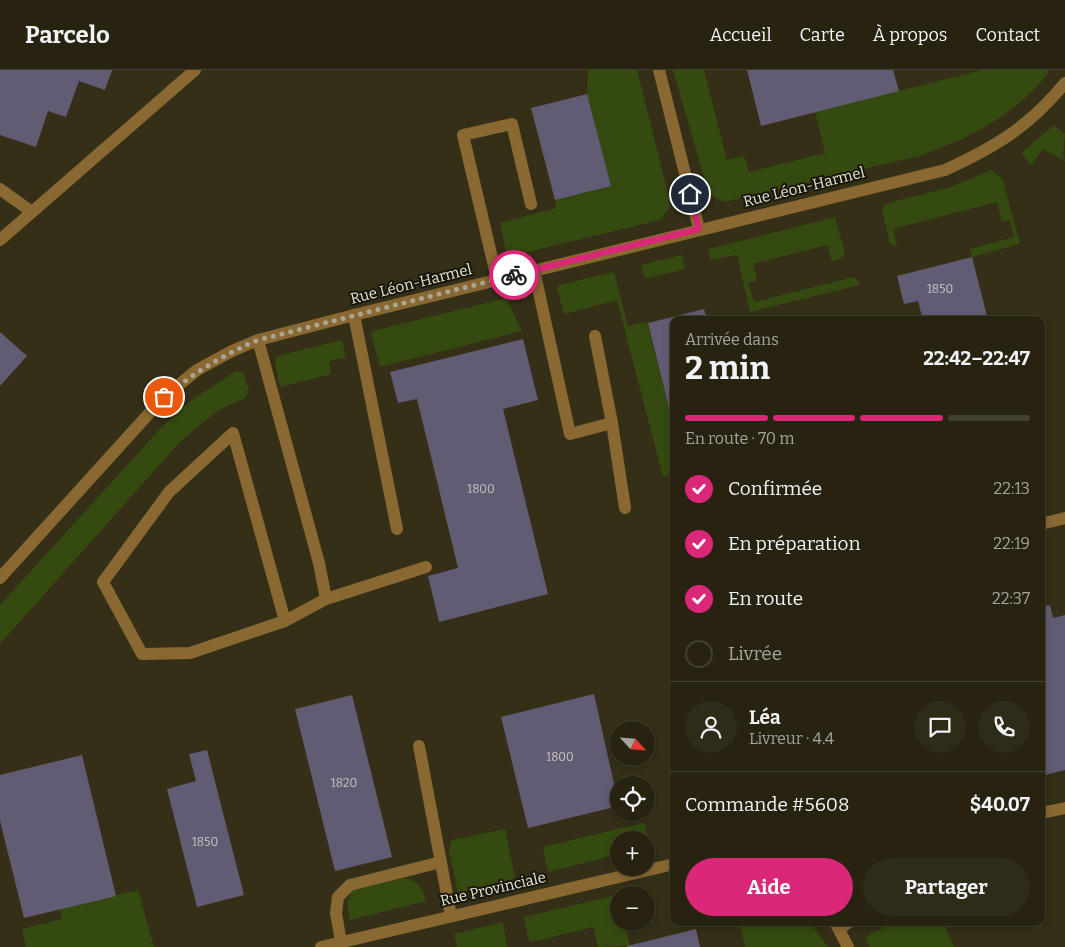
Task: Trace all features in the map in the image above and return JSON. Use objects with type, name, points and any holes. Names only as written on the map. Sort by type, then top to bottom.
[{"type":"street","points":[[0,240],[195,70]]},
{"type":"street","points":[[659,70],[699,229]]},
{"type":"street","name":"Rue Léon-Harmel","points":[[0,578],[164,397],[198,370],[232,351],[258,340],[354,315],[945,170],[990,149],[1025,125],[1065,83]]},
{"type":"street","points":[[496,279],[463,135],[512,124],[531,204]]},
{"type":"street","points":[[0,189],[32,212]]},
{"type":"street","points":[[534,270],[570,434],[612,423]]},
{"type":"street","points":[[354,315],[397,529]]},
{"type":"street","points":[[595,336],[612,423],[624,508]]},
{"type":"street","points":[[258,340],[319,563],[326,599]]},
{"type":"street","points":[[285,621],[233,433],[169,492],[103,582],[142,654],[190,653],[285,621],[326,599],[426,567]]},
{"type":"street","points":[[1045,523],[1065,518]]},
{"type":"street","points":[[419,746],[451,916]]},
{"type":"street","points":[[1045,812],[1065,808]]},
{"type":"street","points":[[341,942],[336,913],[338,897],[350,885],[441,862]]},
{"type":"street","name":"Rue Provinciale","points":[[321,947],[670,865]]},
{"type":"street","points":[[841,926],[848,947]]},
{"type":"green space","points":[[588,70],[637,70],[670,202],[669,209],[660,220],[507,257],[500,223],[556,208],[555,200],[611,186],[587,94]]},
{"type":"green space","points":[[673,70],[704,70],[727,160],[744,156],[749,172],[825,153],[815,112],[982,70],[1050,70],[1023,100],[1008,112],[956,142],[919,156],[724,202],[714,197],[708,191]]},
{"type":"green space","points":[[1054,125],[1065,134],[1063,155],[1065,161],[1043,149],[1031,165],[1021,153]]},
{"type":"green space","points":[[992,170],[1003,180],[1020,244],[972,257],[970,249],[1014,237],[1010,220],[1002,222],[997,202],[893,229],[897,246],[890,244],[882,210],[885,204],[950,187]]},
{"type":"green space","points":[[835,217],[845,253],[842,258],[832,261],[827,245],[753,264],[757,281],[748,283],[754,302],[854,277],[860,285],[750,312],[737,255],[710,260],[708,249]]},
{"type":"green space","points":[[682,255],[685,267],[683,270],[647,278],[644,276],[641,265]]},
{"type":"green space","points":[[614,272],[628,326],[647,322],[670,411],[670,475],[663,477],[617,300],[564,314],[557,288],[559,285]]},
{"type":"green space","points":[[506,298],[522,331],[380,367],[371,334],[373,331]]},
{"type":"green space","points":[[342,340],[346,357],[329,361],[331,374],[280,387],[275,362],[277,356]]},
{"type":"green space","points":[[236,371],[243,373],[249,391],[245,398],[219,410],[178,444],[0,644],[0,605],[159,430],[189,402]]},
{"type":"green space","points":[[643,823],[647,831],[610,831],[610,856],[548,872],[543,847]]},
{"type":"green space","points":[[505,829],[515,878],[458,893],[449,850],[452,840]]},
{"type":"green space","points":[[404,878],[419,885],[426,901],[350,920],[347,901],[353,890]]},
{"type":"green space","points":[[138,890],[154,947],[26,947],[22,929],[62,919],[60,909]]},
{"type":"green space","points":[[610,897],[610,931],[626,931],[630,946],[598,947],[593,927],[532,942],[528,939],[524,917]]},
{"type":"green space","points":[[503,922],[507,947],[457,947],[454,934]]},
{"type":"green space","points":[[740,926],[812,926],[828,947],[745,947]]},
{"type":"green space","points":[[889,926],[944,926],[954,947],[870,947],[866,939],[871,933]]},
{"type":"building","points":[[0,70],[112,70],[105,90],[79,81],[66,117],[48,111],[36,147],[0,135]]},
{"type":"building","points":[[747,70],[893,70],[899,91],[761,126]]},
{"type":"building","points":[[587,94],[611,186],[555,200],[531,108]]},
{"type":"building","points":[[972,257],[987,316],[922,316],[918,301],[904,304],[897,276]]},
{"type":"building","points":[[704,309],[706,316],[676,316]]},
{"type":"building","points":[[670,318],[670,412],[648,323]]},
{"type":"building","points":[[0,332],[27,356],[0,386]]},
{"type":"building","points":[[523,339],[538,400],[503,409],[548,594],[439,622],[428,576],[458,568],[417,399],[398,403],[390,372]]},
{"type":"building","points":[[1050,605],[1053,618],[1065,615],[1065,770],[1045,775],[1045,606]]},
{"type":"building","points":[[594,694],[612,776],[610,776],[610,808],[528,828],[501,717]]},
{"type":"building","points":[[352,695],[392,857],[335,871],[295,709]]},
{"type":"building","points":[[207,750],[244,895],[197,907],[167,789],[196,781],[189,754]]},
{"type":"building","points":[[82,755],[116,896],[24,918],[0,821],[0,775]]},
{"type":"building","points":[[696,929],[700,947],[627,947],[627,946]]},
{"type":"way so far","points":[[164,397],[198,370],[232,351],[258,340],[514,275]]},
{"type":"route","points":[[514,275],[699,229],[690,194]]}]
